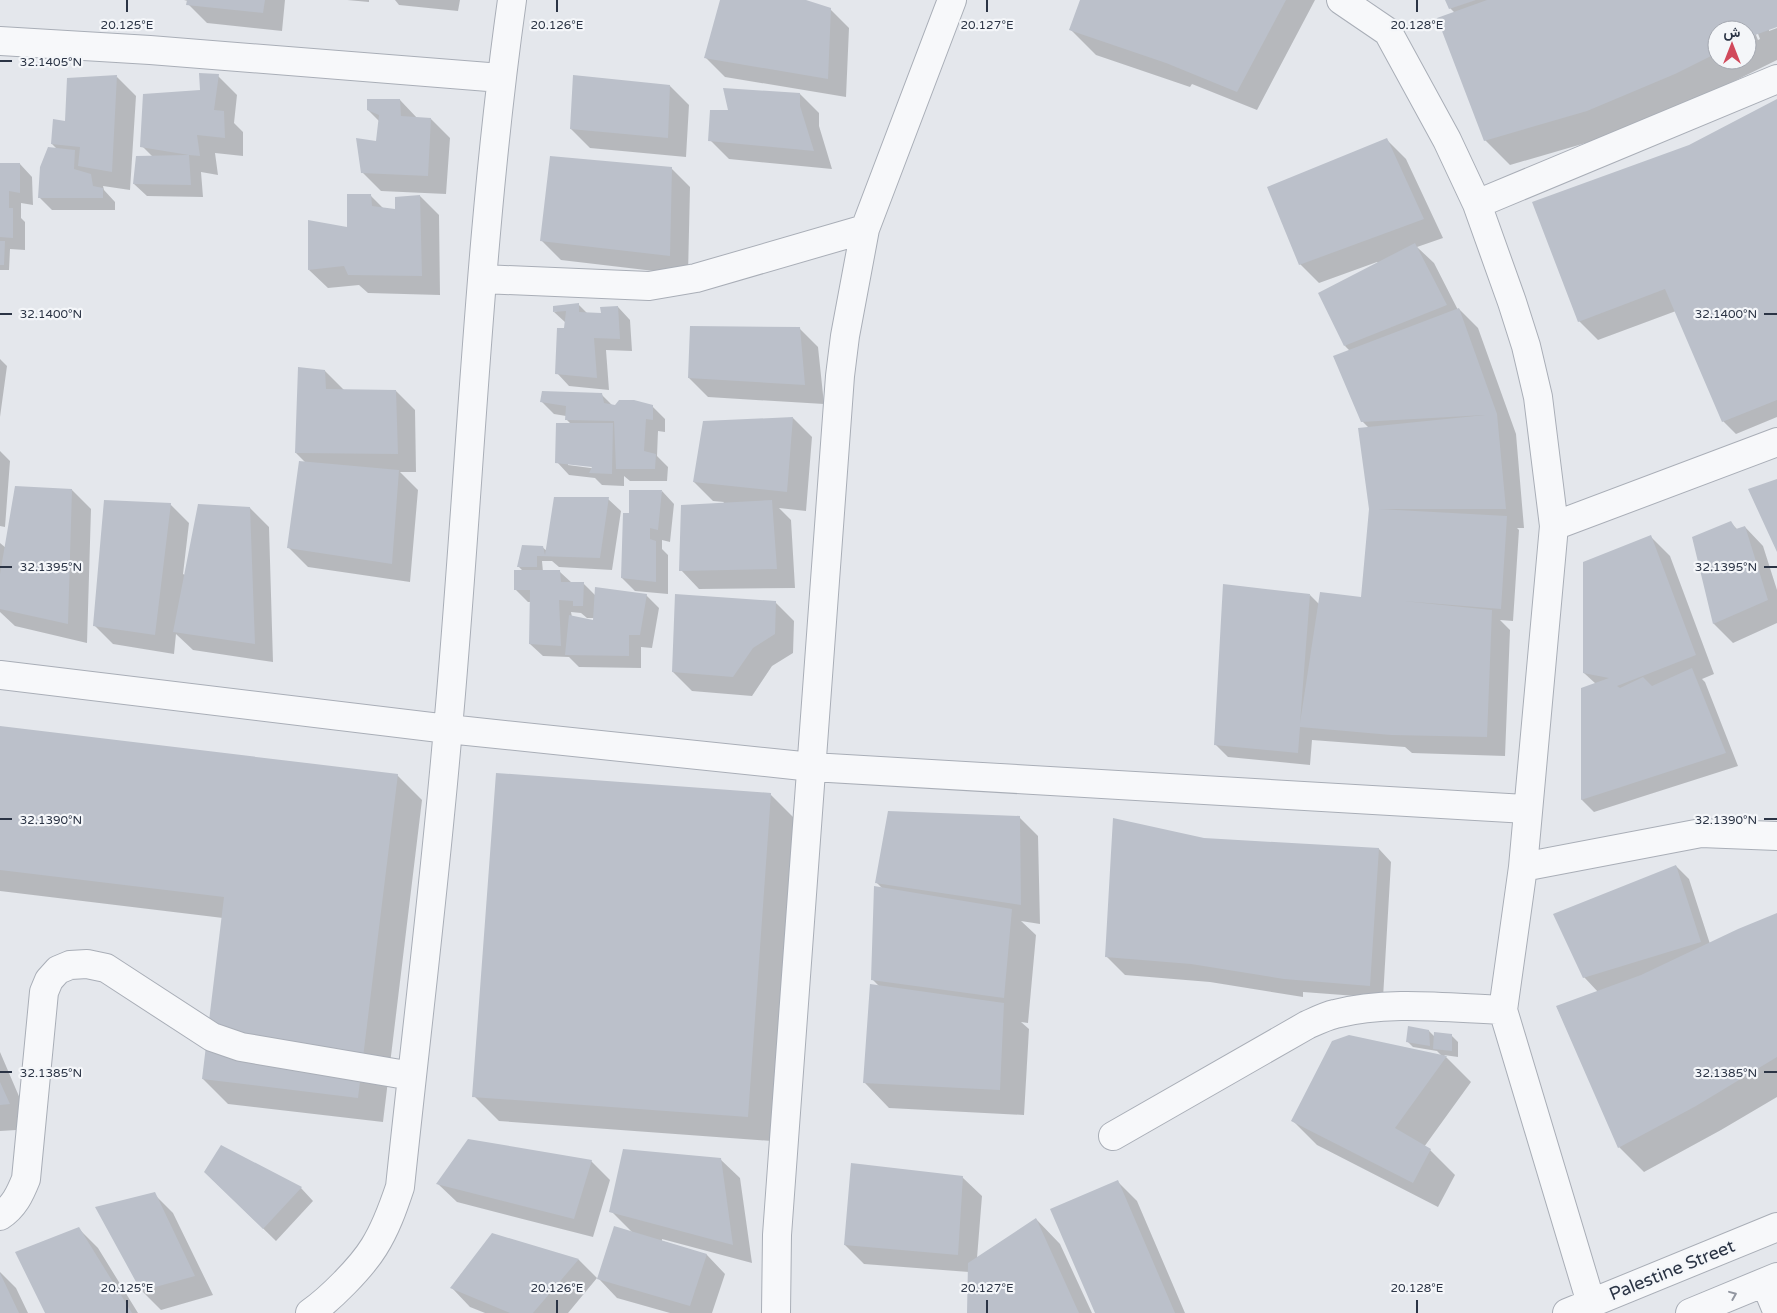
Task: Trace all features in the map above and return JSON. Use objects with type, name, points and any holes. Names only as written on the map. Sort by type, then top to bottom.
[{"type":"street","points":[[310,1313],[321,1306],[346,1281],[374,1248],[390,1216],[400,1187],[448,730],[483,279],[501,78],[512,0]]},
{"type":"street","points":[[776,1313],[777,1235],[840,376],[845,336],[865,229],[952,0]]},
{"type":"street","points":[[1341,0],[1388,32]]},
{"type":"street","points":[[1377,0],[1388,32],[1447,140],[1477,204],[1526,346],[1538,397],[1554,526],[1523,868],[1503,1010],[1579,1308]]},
{"type":"street","points":[[0,41],[150,50],[501,78]]},
{"type":"street","points":[[1477,204],[1777,79]]},
{"type":"street","points":[[483,279],[649,286],[672,283],[696,278],[865,229]]},
{"type":"street","points":[[1554,526],[1777,442]]},
{"type":"street","points":[[0,675],[448,730],[812,767],[1527,809]]},
{"type":"street","points":[[1523,868],[1701,833],[1777,836]]},
{"type":"street","points":[[0,1216],[19,1197],[26,1179],[44,992],[49,980],[58,970],[70,965],[87,964],[106,968],[198,1029],[222,1041],[241,1047],[412,1076]]},
{"type":"street","points":[[1113,1136],[1307,1025],[1334,1014],[1362,1008],[1394,1006],[1503,1010]]},
{"type":"street","name":"Palestine Street","points":[[1579,1308],[1777,1227]]},
{"type":"street","points":[[1690,1313],[1771,1279],[1777,1311]]},
{"type":"building","points":[[187,0],[265,0],[263,13],[186,5]]},
{"type":"building","points":[[720,0],[806,0],[831,8],[828,79],[704,58]]},
{"type":"building","points":[[1080,0],[1286,0],[1237,92],[1166,63],[1069,30]]},
{"type":"building","points":[[1445,0],[1476,0],[1449,9]]},
{"type":"building","points":[[1487,0],[1777,0],[1777,27],[1757,34],[1757,20],[1707,20],[1707,58],[1675,74],[1587,111],[1484,141],[1437,18]]},
{"type":"building","points":[[199,73],[219,74],[214,110],[224,111],[225,138],[197,135],[200,156],[140,147],[143,94],[200,90]]},
{"type":"building","points":[[117,75],[112,172],[78,166],[80,147],[51,144],[53,119],[65,121],[67,78]]},
{"type":"building","points":[[573,75],[670,85],[668,138],[570,129]]},
{"type":"building","points":[[723,88],[800,93],[800,106],[814,151],[708,141],[710,110],[728,110]]},
{"type":"building","points":[[367,99],[400,99],[401,116],[431,118],[428,176],[361,173],[356,138],[376,141],[379,115],[367,110]]},
{"type":"building","points":[[1777,99],[1777,400],[1722,422],[1665,289],[1578,322],[1532,202],[1689,145]]},
{"type":"building","points":[[1387,138],[1424,219],[1299,265],[1267,187]]},
{"type":"building","points":[[48,147],[75,150],[74,169],[91,174],[93,186],[103,188],[103,198],[38,198],[40,167]]},
{"type":"building","points":[[189,155],[191,185],[133,184],[136,156]]},
{"type":"building","points":[[550,156],[672,167],[670,256],[540,241]]},
{"type":"building","points":[[0,163],[20,163],[20,193],[9,191],[9,208],[13,208],[13,238],[0,237]]},
{"type":"building","points":[[347,194],[371,194],[372,206],[395,209],[395,197],[420,195],[422,276],[348,275],[344,266],[308,270],[308,220],[347,227]]},
{"type":"building","points":[[0,241],[5,241],[4,265],[0,265]]},
{"type":"building","points":[[1415,243],[1447,305],[1344,346],[1318,293]]},
{"type":"building","points":[[579,303],[579,312],[601,313],[600,307],[618,306],[620,339],[594,338],[597,378],[555,374],[557,328],[564,328],[566,311],[553,312],[553,306]]},
{"type":"building","points":[[1459,308],[1497,414],[1506,509],[1379,509],[1507,516],[1501,609],[1403,601],[1492,610],[1487,737],[1391,735],[1300,727],[1298,753],[1214,745],[1223,584],[1310,594],[1300,723],[1320,592],[1361,597],[1369,509],[1358,428],[1485,415],[1361,422],[1333,356]]},
{"type":"building","points":[[690,326],[800,327],[805,385],[688,378]]},
{"type":"building","points":[[298,367],[325,370],[326,389],[396,390],[398,454],[295,453]]},
{"type":"building","points":[[542,391],[602,393],[604,403],[615,405],[619,400],[634,400],[653,405],[653,420],[646,419],[644,451],[656,454],[655,469],[616,469],[614,421],[565,420],[566,406],[540,402]]},
{"type":"building","points":[[793,417],[787,492],[693,482],[703,421]]},
{"type":"building","points":[[556,423],[613,423],[612,474],[589,473],[592,467],[555,463]]},
{"type":"building","points":[[299,461],[399,470],[392,564],[287,548]]},
{"type":"building","points":[[1777,479],[1777,552],[1748,489]]},
{"type":"building","points":[[15,486],[72,489],[68,624],[0,609],[0,574]]},
{"type":"building","points":[[629,490],[662,490],[658,530],[650,528],[650,539],[656,541],[656,582],[621,578],[623,513],[629,513]]},
{"type":"building","points":[[554,497],[609,497],[600,558],[537,556],[537,567],[517,567],[522,545],[543,546],[545,555]]},
{"type":"building","points":[[104,500],[171,503],[155,635],[93,626]]},
{"type":"building","points":[[772,500],[777,569],[679,571],[681,505]]},
{"type":"building","points":[[198,504],[250,507],[255,644],[173,632]]},
{"type":"building","points":[[1731,521],[1736,529],[1745,526],[1768,600],[1713,624],[1692,537]]},
{"type":"building","points":[[1651,535],[1696,655],[1617,686],[1620,688],[1643,677],[1652,686],[1692,668],[1726,753],[1581,800],[1581,688],[1609,678],[1583,673],[1583,562]]},
{"type":"building","points":[[514,570],[560,570],[561,582],[584,582],[583,606],[573,606],[573,601],[559,600],[561,646],[529,644],[530,590],[514,590]]},
{"type":"building","points":[[595,587],[647,594],[640,635],[629,635],[629,656],[565,655],[569,615],[593,620]]},
{"type":"building","points":[[675,594],[776,601],[775,634],[753,648],[733,677],[672,672]]},
{"type":"building","points":[[0,726],[398,774],[358,1098],[202,1079],[224,897],[0,870]]},
{"type":"building","points":[[496,773],[771,793],[748,1117],[472,1097]]},
{"type":"building","points":[[888,811],[1020,816],[1021,905],[875,883]]},
{"type":"building","points":[[1113,818],[1204,838],[1379,848],[1370,986],[1284,979],[1191,964],[1105,957]]},
{"type":"building","points":[[1676,865],[1701,942],[1583,978],[1553,914]]},
{"type":"building","points":[[874,886],[1012,909],[1004,998],[871,980]]},
{"type":"building","points":[[1777,913],[1777,1057],[1696,1106],[1618,1148],[1556,1006],[1641,975],[1738,929]]},
{"type":"building","points":[[870,984],[1004,1003],[1000,1090],[863,1083]]},
{"type":"building","points":[[1408,1026],[1429,1030],[1430,1046],[1406,1042]]},
{"type":"building","points":[[1434,1032],[1452,1034],[1452,1051],[1433,1049]]},
{"type":"building","points":[[1349,1035],[1447,1056],[1395,1128],[1431,1149],[1413,1183],[1291,1121],[1332,1041]]},
{"type":"building","points":[[0,1082],[10,1104],[0,1105]]},
{"type":"building","points":[[468,1139],[592,1160],[574,1219],[436,1184]]},
{"type":"building","points":[[221,1145],[302,1187],[263,1229],[204,1172]]},
{"type":"building","points":[[623,1149],[721,1158],[733,1245],[609,1212]]},
{"type":"building","points":[[851,1163],[963,1176],[958,1255],[844,1245]]},
{"type":"building","points":[[1118,1180],[1175,1313],[1095,1313],[1050,1209]]},
{"type":"building","points":[[155,1192],[195,1276],[141,1291],[95,1207]]},
{"type":"building","points":[[1036,1218],[1079,1313],[967,1313],[968,1263]]},
{"type":"building","points":[[614,1226],[707,1254],[690,1306],[597,1279]]},
{"type":"building","points":[[79,1227],[132,1313],[45,1313],[15,1252]]},
{"type":"building","points":[[492,1233],[579,1259],[533,1313],[510,1313],[450,1288]]},
{"type":"building","points":[[0,1273],[19,1313],[0,1313]]}]
